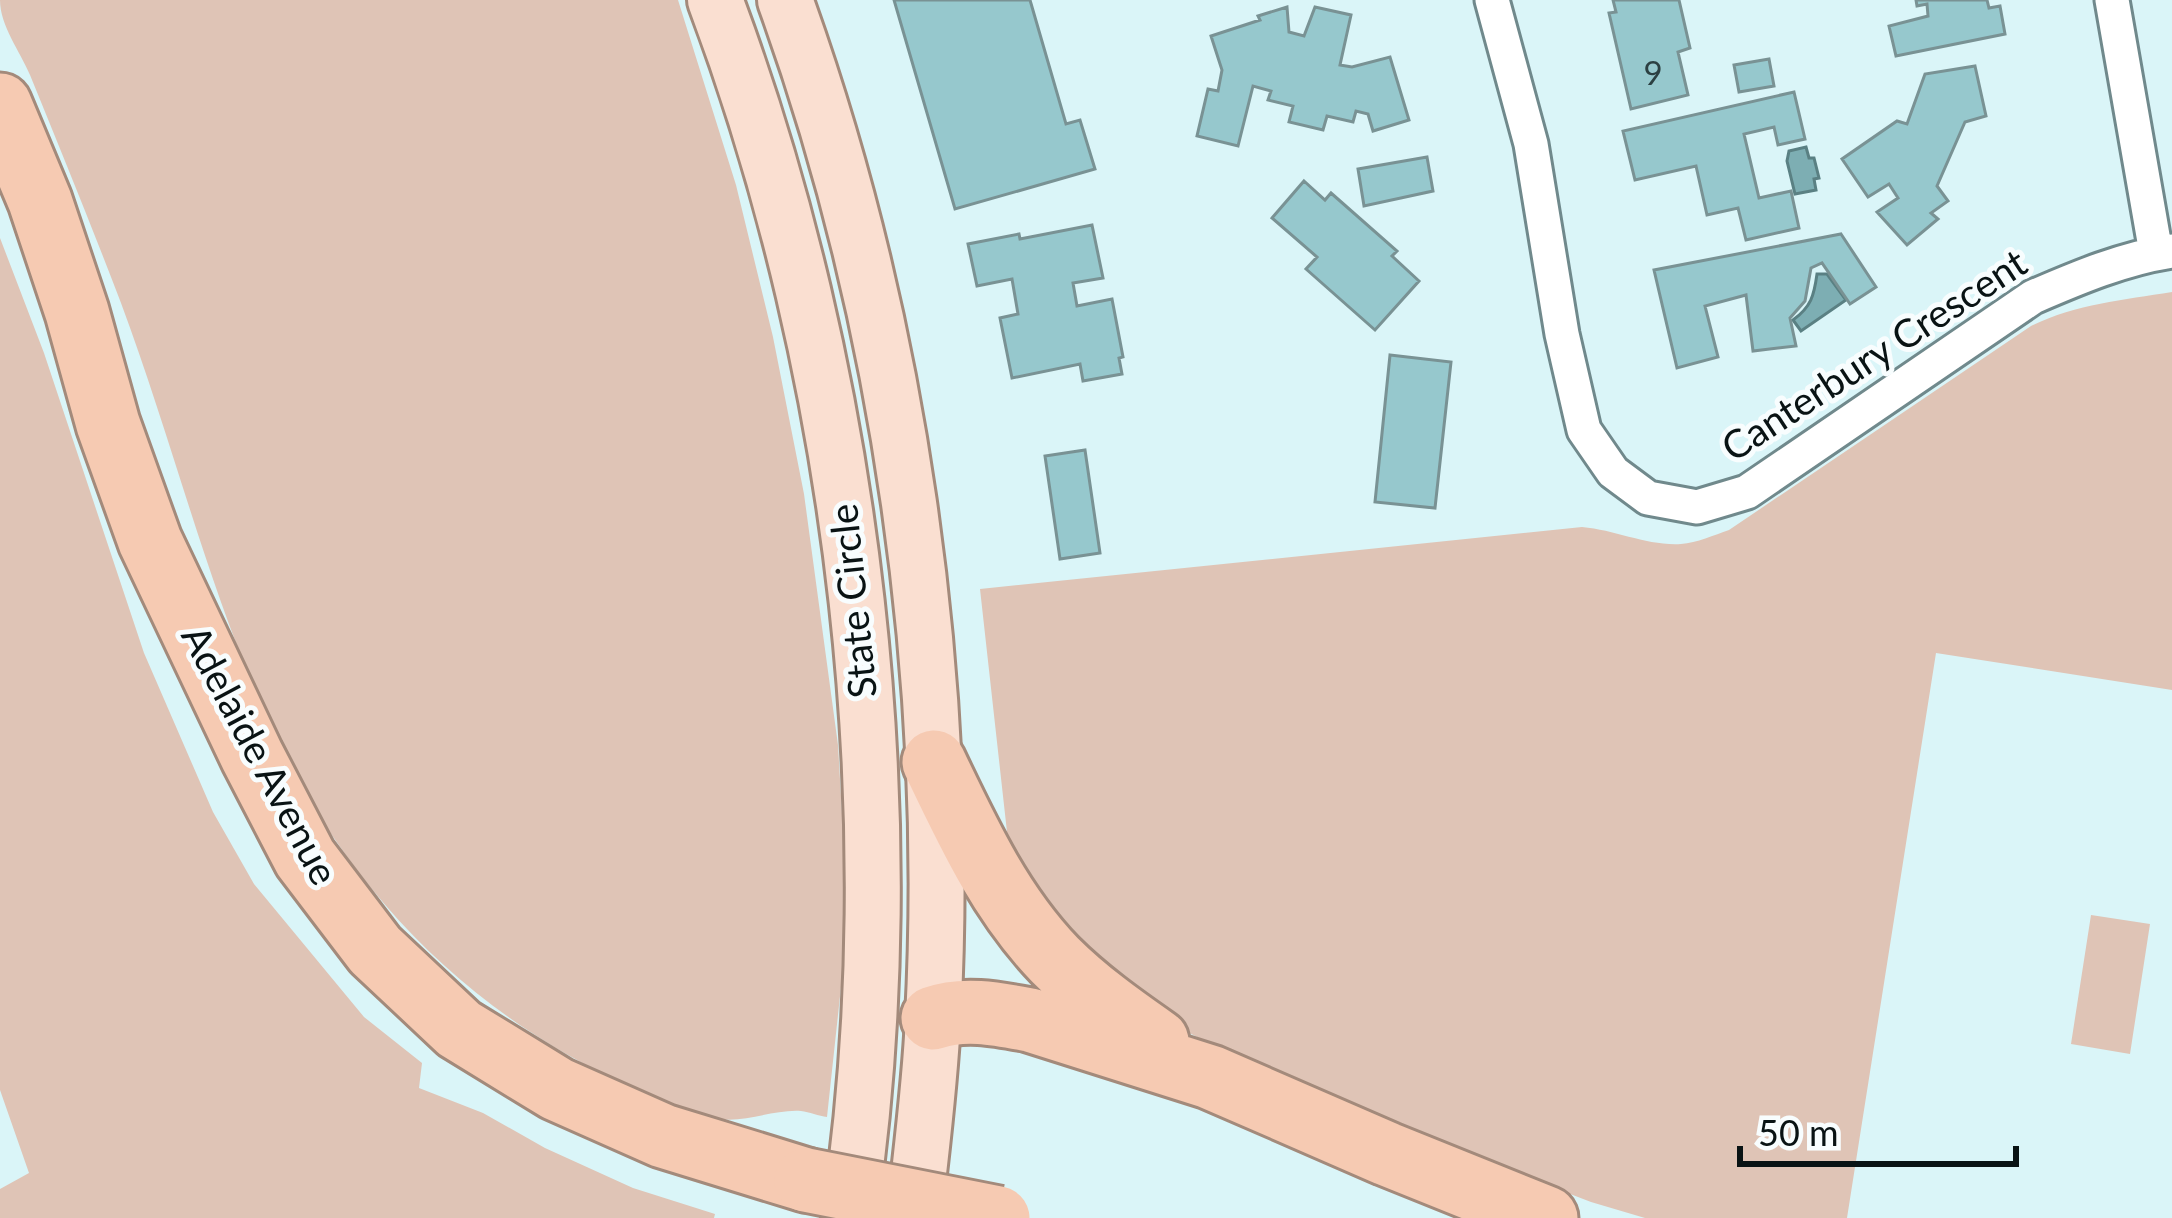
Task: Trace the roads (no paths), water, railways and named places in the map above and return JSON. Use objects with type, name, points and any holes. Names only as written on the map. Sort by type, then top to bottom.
[{"type":"highway","name":"Adelaide Avenue","points":[[0,105],[40,201],[107,424],[150,541],[305,858],[375,950],[459,1029],[557,1089],[663,1136],[806,1180],[998,1218]]},
{"type":"highway","points":[[934,761],[972,841],[1030,931],[1103,1004],[1210,1076]]},
{"type":"highway","points":[[933,1018],[967,1012],[1030,1020],[1210,1076],[1546,1218]]},
{"type":"main road","name":"State Circle","points":[[715,0],[781,203],[819,361],[847,521],[864,679],[872,836],[871,1022],[849,1218]]},
{"type":"main road","name":"State Circle","points":[[785,0],[819,100],[861,254],[896,420],[921,605],[934,761],[936,927],[933,1018],[914,1218]]},
{"type":"main road","points":[[863,1119],[899,1052],[933,1018]]},
{"type":"street","name":"Canterbury Crescent","points":[[1492,0],[1531,144],[1562,334],[1584,430],[1613,472],[1648,498],[1697,507],[1747,492],[2033,297],[2164,252]]},
{"type":"street","points":[[2112,0],[2164,252]]},
{"type":"water","points":[[1806,147],[1819,178],[1814,179],[1816,190],[1795,194],[1789,151]]},
{"type":"water","points":[[1817,274],[1827,274],[1846,300],[1801,331],[1793,320],[1811,300]]}]
